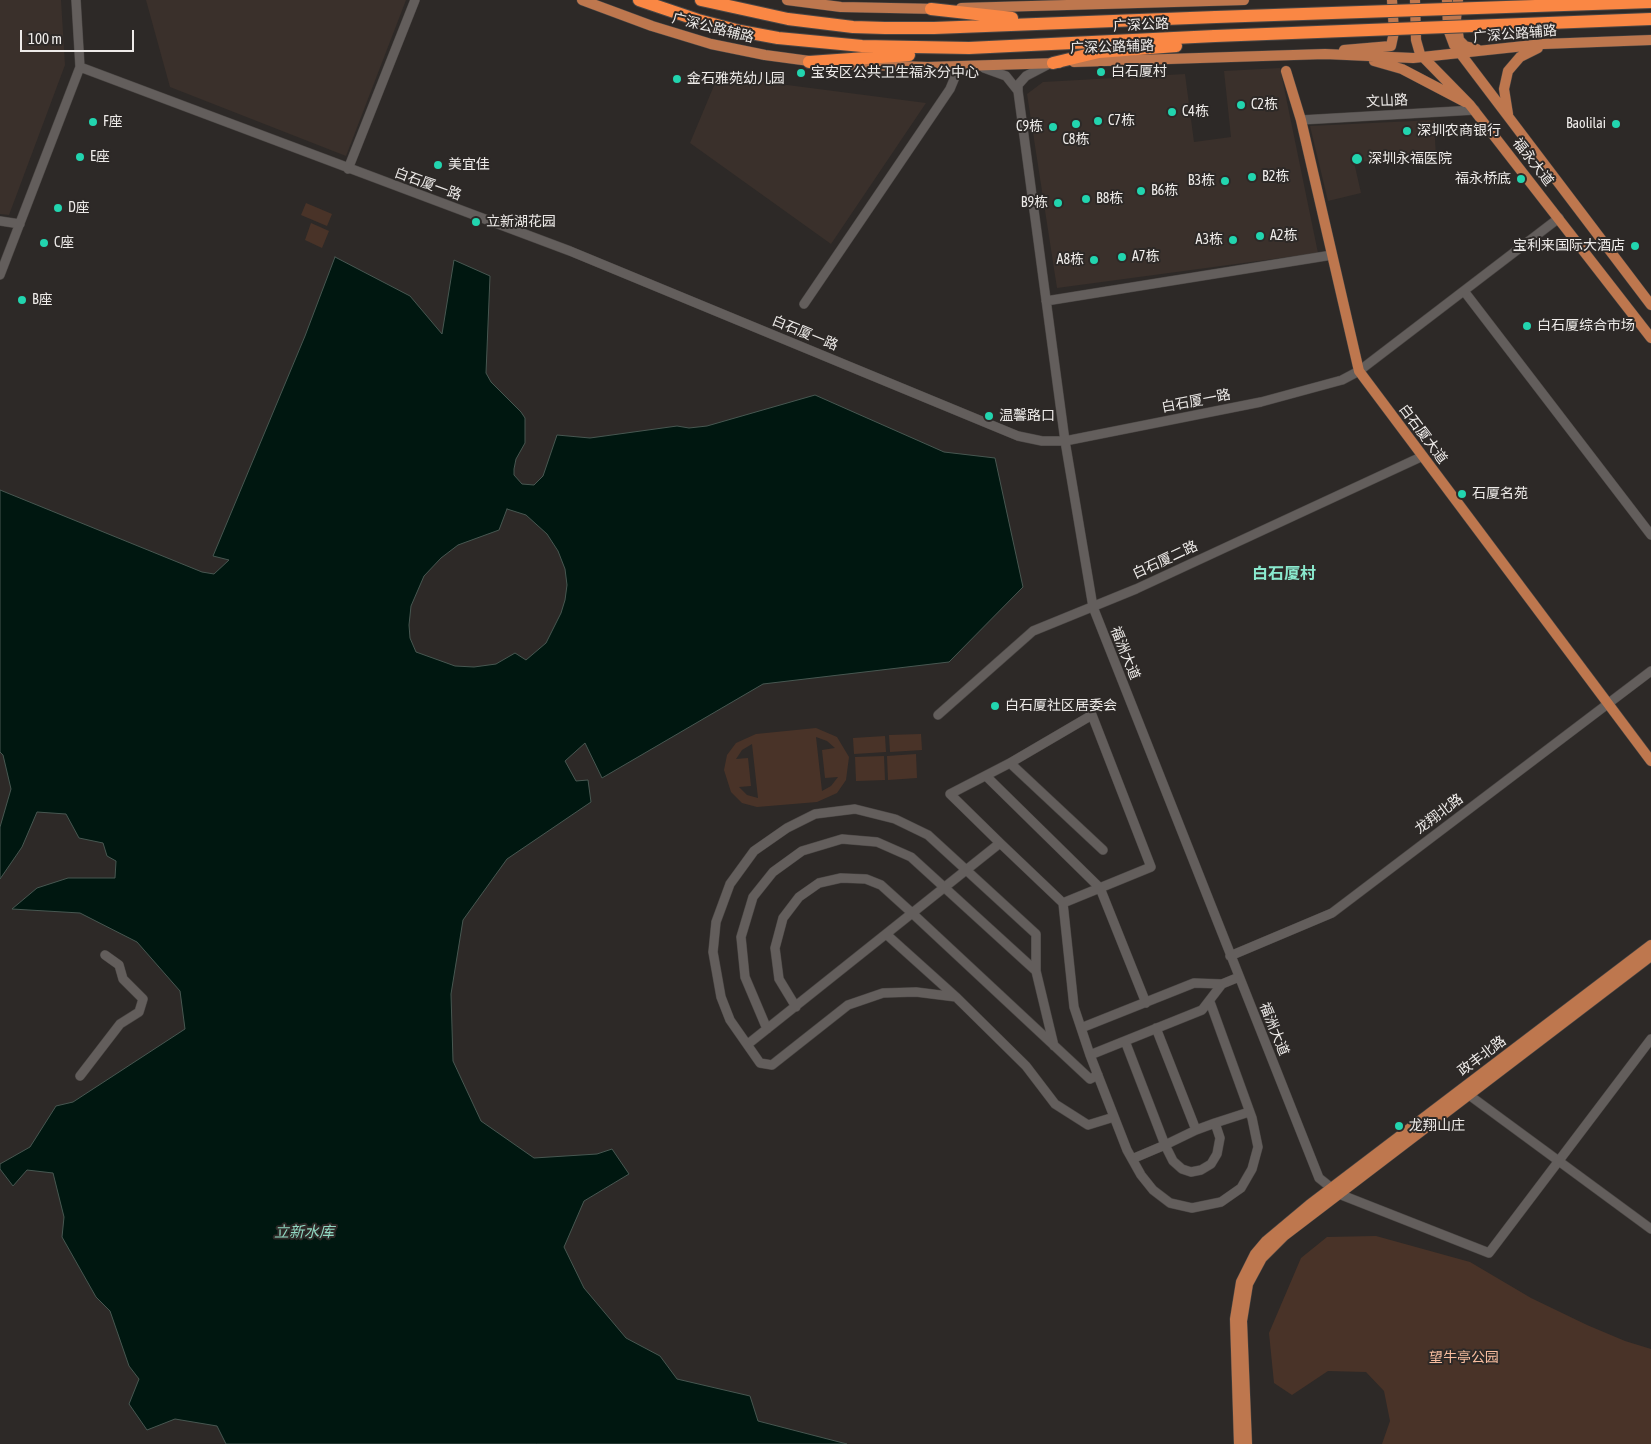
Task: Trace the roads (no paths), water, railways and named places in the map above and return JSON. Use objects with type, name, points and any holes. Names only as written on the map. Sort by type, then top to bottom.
[{"type":"highway","name":"广深公路","points":[[639,0],[698,20],[778,38],[862,46],[969,48],[1215,36],[1651,19]]},
{"type":"highway","name":"广深公路","points":[[701,0],[758,14],[853,27],[934,28],[1049,22],[1651,2]]},
{"type":"highway","points":[[931,9],[1049,22]]},
{"type":"highway","points":[[1052,63],[1090,53],[1177,46],[1215,36]]},
{"type":"highway","points":[[809,62],[875,58],[969,48]]},
{"type":"main road","name":"广深公路辅路","points":[[582,0],[652,26],[711,44],[809,62],[887,67],[954,67],[1326,54],[1423,57],[1563,43],[1649,41]]},
{"type":"main road","points":[[788,0],[841,6],[931,9],[1244,0]]},
{"type":"main road","points":[[1326,54],[1358,48],[1391,46],[1394,32],[1392,0]]},
{"type":"main road","name":"福永大道","points":[[1415,0],[1418,50],[1473,108],[1651,338]]},
{"type":"main road","name":"福永大道","points":[[1447,0],[1448,29],[1460,53],[1651,305]]},
{"type":"main road","points":[[1458,0],[1456,28],[1462,44],[1470,48],[1496,49]]},
{"type":"main road","points":[[1511,122],[1504,99],[1505,79],[1508,71],[1520,56],[1563,43]]},
{"type":"main road","points":[[1354,55],[1402,69],[1473,108]]},
{"type":"main road","name":"白石厦大道","points":[[1286,71],[1301,120],[1359,371],[1651,761]]},
{"type":"main road","name":"政丰北路","points":[[1335,1192],[1651,944]]},
{"type":"main road","name":"政丰北路","points":[[1335,1192],[1469,1095],[1651,956]]},
{"type":"main road","points":[[1239,1444],[1234,1338],[1237,1299],[1242,1282],[1255,1254],[1266,1241],[1335,1192]]},
{"type":"main road","points":[[1247,1444],[1242,1340],[1243,1312],[1248,1284],[1254,1270],[1273,1246],[1335,1192]]},
{"type":"street","points":[[0,275],[80,67],[76,0]]},
{"type":"street","points":[[348,169],[415,0]]},
{"type":"street","points":[[1018,92],[1018,85],[1033,70],[1052,63]]},
{"type":"street","points":[[974,66],[1000,72],[1012,81],[1018,92]]},
{"type":"street","name":"白石厦一路","points":[[80,67],[570,251],[1018,436],[1042,441],[1065,441],[1261,402],[1342,380],[1359,371],[1559,218]]},
{"type":"street","points":[[804,304],[950,89],[953,83],[954,67]]},
{"type":"street","name":"福洲大道","points":[[1018,92],[1065,441],[1093,607],[1315,1170],[1335,1192]]},
{"type":"street","name":"文山路","points":[[1301,120],[1473,108]]},
{"type":"street","points":[[0,221],[20,224]]},
{"type":"street","points":[[1046,301],[1332,255]]},
{"type":"street","points":[[1464,291],[1651,535]]},
{"type":"street","name":"白石厦二路","points":[[938,715],[1033,632],[1093,607],[1423,456]]},
{"type":"street","name":"龙翔北路","points":[[1230,956],[1332,913],[1651,671]]},
{"type":"street","points":[[1063,903],[1150,867],[1092,716],[1010,763],[950,794],[1063,903],[1074,1007],[1114,1118],[1132,1159],[1152,1190],[1170,1203],[1192,1208],[1222,1202],[1241,1188],[1252,1169],[1258,1147],[1250,1112],[1210,1002]]},
{"type":"street","points":[[1010,763],[1103,850]]},
{"type":"street","points":[[986,776],[1100,888],[1146,1003]]},
{"type":"street","points":[[956,997],[916,992],[883,992],[848,1005],[772,1065],[760,1063],[730,1020],[722,997],[713,952],[716,922],[730,884],[754,851],[788,828],[815,814],[855,809],[895,819],[928,835],[1036,934],[1036,971],[1054,1046]]},
{"type":"street","points":[[768,1029],[745,977],[741,937],[753,897],[773,872],[802,851],[842,840],[877,842],[911,857],[1036,971]]},
{"type":"street","points":[[748,1044],[1000,842]]},
{"type":"street","points":[[796,1007],[779,979],[775,948],[783,918],[799,897],[819,883],[841,878],[866,879],[881,885],[1090,1079],[1098,1075]]},
{"type":"street","points":[[886,934],[956,997],[1026,1066],[1055,1104],[1088,1125],[1114,1118]]},
{"type":"street","points":[[80,1076],[120,1024],[139,1012],[143,1000],[123,979],[119,965],[105,955]]},
{"type":"street","points":[[1081,1028],[1194,983],[1222,984],[1239,977]]},
{"type":"street","points":[[1090,1055],[1202,1010],[1222,984]]},
{"type":"street","points":[[1156,1028],[1196,1130]]},
{"type":"street","points":[[1335,1192],[1489,1253],[1651,1039]]},
{"type":"street","points":[[1125,1041],[1165,1145],[1173,1161],[1182,1169],[1191,1172],[1201,1170],[1211,1164],[1217,1154],[1220,1138],[1215,1123]]},
{"type":"street","points":[[1469,1095],[1651,1229]]},
{"type":"street","points":[[1132,1159],[1196,1130],[1250,1112]]},
{"type":"water","name":"立新水库","points":[[335,257],[410,296],[442,334],[454,260],[490,276],[486,373],[491,382],[525,418],[525,443],[516,459],[514,469],[514,475],[522,484],[534,485],[543,476],[557,435],[590,438],[677,426],[689,428],[707,426],[815,395],[944,452],[995,458],[1023,587],[949,662],[763,684],[602,778],[585,743],[565,761],[576,781],[588,780],[591,802],[507,859],[463,920],[451,994],[453,1061],[481,1121],[534,1158],[597,1154],[612,1149],[629,1174],[584,1201],[564,1247],[584,1288],[626,1338],[660,1356],[677,1379],[750,1396],[758,1421],[847,1444],[226,1444],[217,1426],[175,1419],[147,1430],[129,1404],[139,1379],[129,1366],[110,1311],[96,1297],[62,1237],[64,1217],[53,1173],[27,1170],[13,1186],[0,1169],[0,1164],[30,1147],[56,1106],[73,1102],[185,1029],[180,991],[137,942],[80,913],[12,909],[37,888],[68,878],[115,878],[116,861],[107,856],[103,843],[79,838],[66,814],[37,812],[22,847],[0,879],[0,827],[11,789],[3,755],[0,752],[0,490],[202,572],[214,574],[229,560],[213,556],[305,336]],"holes":[[[507,509],[526,515],[547,534],[558,551],[565,569],[567,585],[565,600],[561,613],[546,643],[526,660],[515,653],[496,664],[474,667],[455,666],[416,652],[410,638],[409,625],[411,606],[424,576],[441,558],[458,545],[499,530]]]},
{"type":"place","name":"白石厦村","points":[[1101,72]]},
{"type":"place","name":"宝安区公共卫生福永分中心","points":[[801,73]]},
{"type":"place","name":"金石雅苑幼儿园","points":[[677,79]]},
{"type":"place","name":"C2栋","points":[[1241,105]]},
{"type":"place","name":"C4栋","points":[[1172,112]]},
{"type":"place","name":"C7栋","points":[[1098,121]]},
{"type":"place","name":"F座","points":[[93,122]]},
{"type":"place","name":"C8栋","points":[[1076,124]]},
{"type":"place","name":"Baolilai","points":[[1616,124]]},
{"type":"place","name":"C9栋","points":[[1053,127]]},
{"type":"place","name":"深圳农商银行","points":[[1407,131]]},
{"type":"place","name":"E座","points":[[80,157]]},
{"type":"place","name":"深圳永福医院","points":[[1357,159]]},
{"type":"place","name":"美宜佳","points":[[438,165]]},
{"type":"place","name":"B2栋","points":[[1252,177]]},
{"type":"place","name":"福永桥底","points":[[1521,179]]},
{"type":"place","name":"B3栋","points":[[1225,181]]},
{"type":"place","name":"B6栋","points":[[1141,191]]},
{"type":"place","name":"B8栋","points":[[1086,199]]},
{"type":"place","name":"B9栋","points":[[1058,203]]},
{"type":"place","name":"D座","points":[[58,208]]},
{"type":"place","name":"立新湖花园","points":[[476,222]]},
{"type":"place","name":"A2栋","points":[[1260,236]]},
{"type":"place","name":"A3栋","points":[[1233,240]]},
{"type":"place","name":"C座","points":[[44,243]]},
{"type":"place","name":"宝利来国际大酒店","points":[[1635,246]]},
{"type":"place","name":"A7栋","points":[[1122,257]]},
{"type":"place","name":"A8栋","points":[[1094,260]]},
{"type":"place","name":"B座","points":[[22,300]]},
{"type":"place","name":"白石厦综合市场","points":[[1527,326]]},
{"type":"place","name":"温馨路口","points":[[989,416]]},
{"type":"place","name":"石厦名苑","points":[[1462,494]]},
{"type":"place","name":"白石厦社区居委会","points":[[995,706]]},
{"type":"place","name":"龙翔山庄","points":[[1399,1126]]},
{"type":"district","name":"白石厦村","points":[[1284,574]]},
{"type":"park label","name":"望牛亭公园","points":[[1464,1358]]}]
